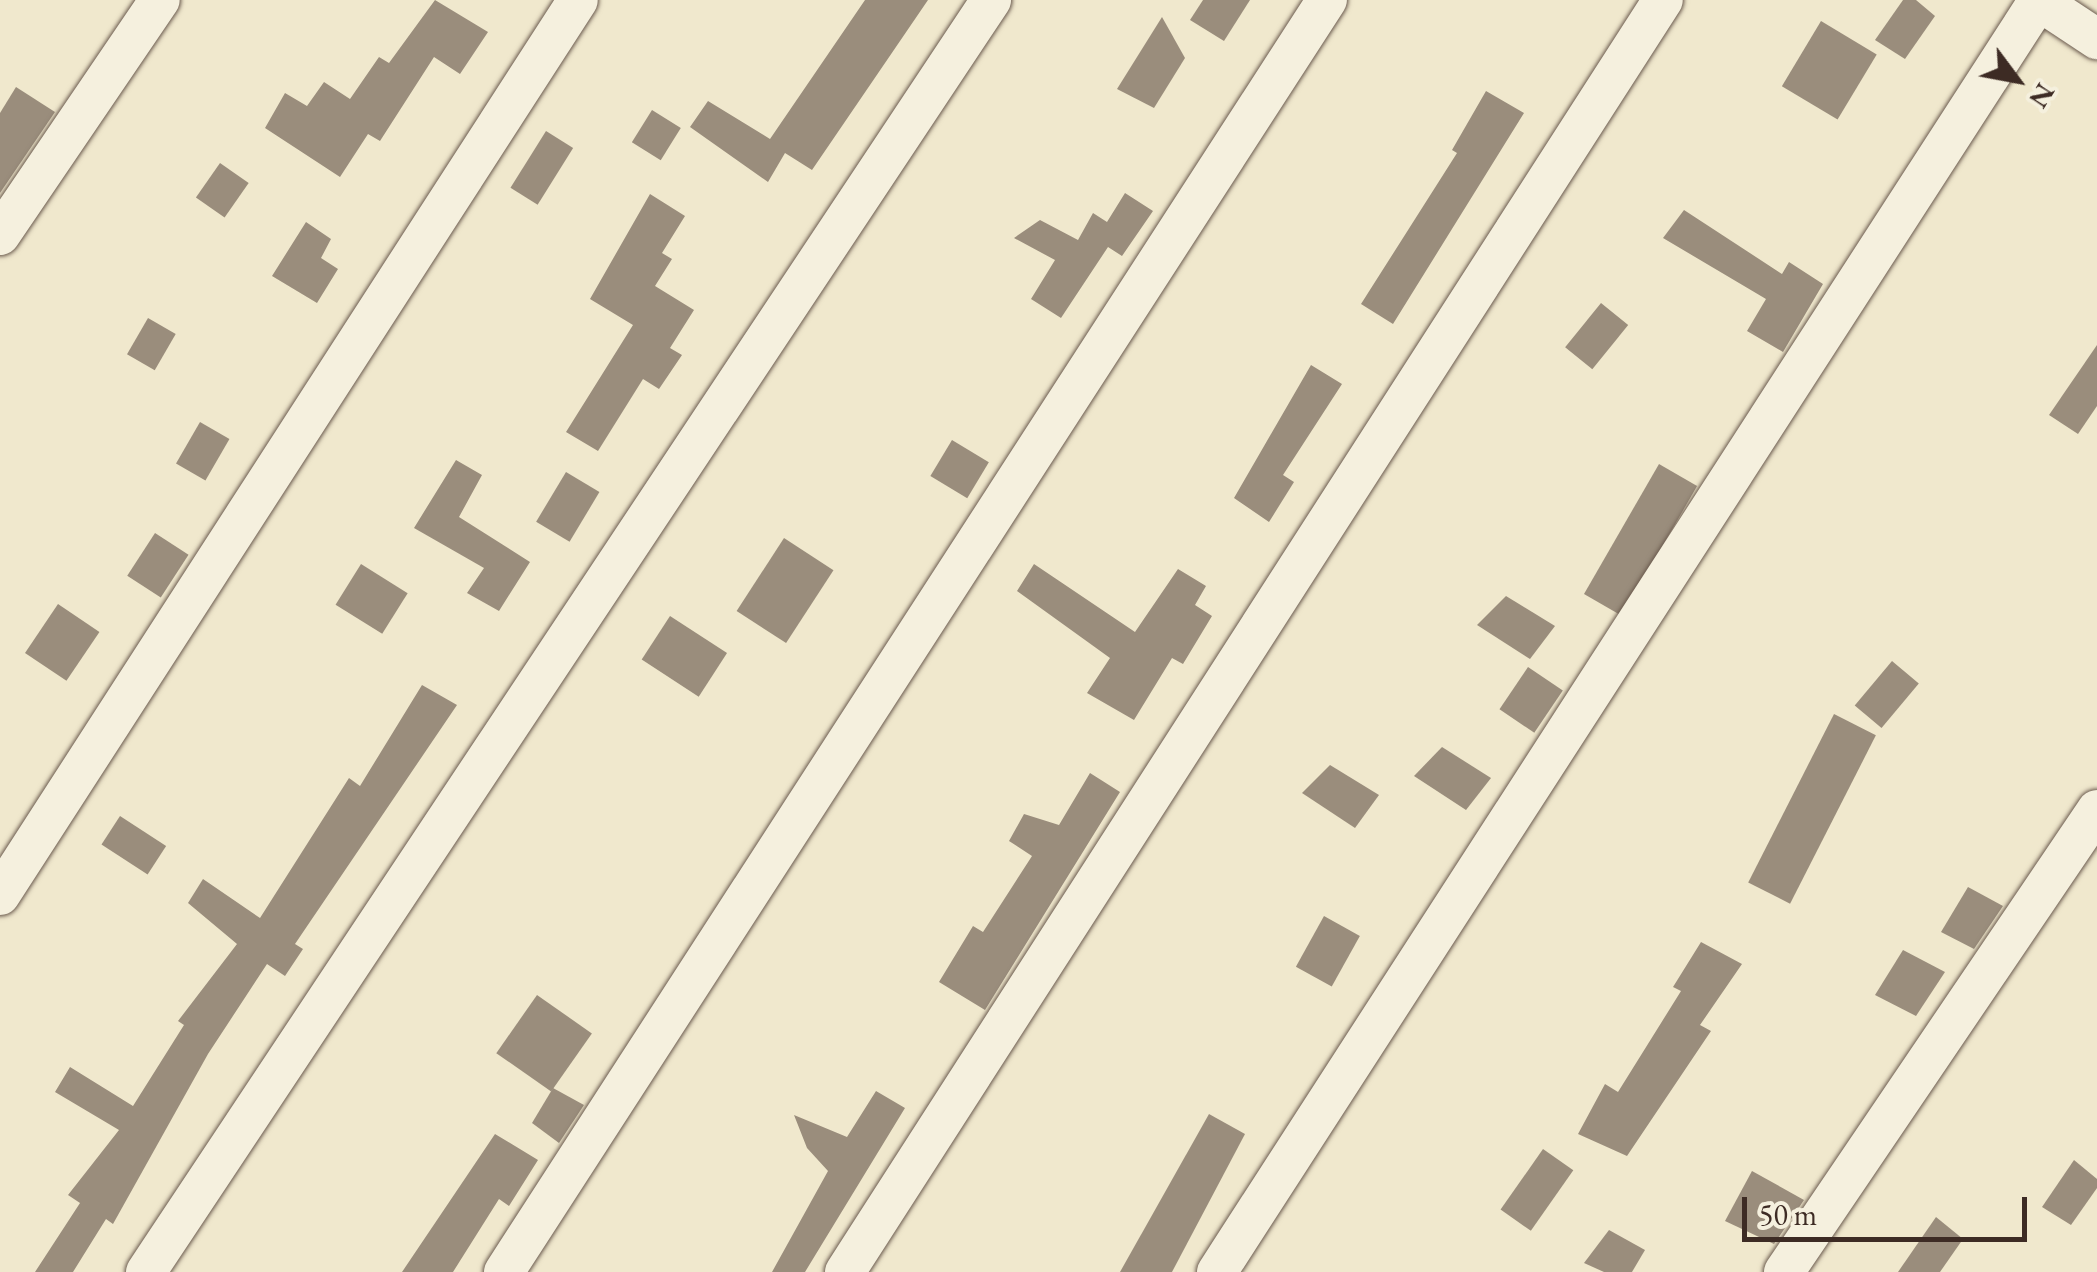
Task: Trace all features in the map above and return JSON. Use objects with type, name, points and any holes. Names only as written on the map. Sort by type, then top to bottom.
[{"type":"street","points":[[0,234],[160,0]]},
{"type":"street","points":[[0,895],[578,0]]},
{"type":"street","points":[[146,1272],[991,0]]},
{"type":"street","points":[[504,1272],[1327,0]]},
{"type":"street","points":[[845,1272],[1663,0]]},
{"type":"street","points":[[1217,1272],[2039,0],[2097,39]]},
{"type":"street","points":[[1784,1272],[2097,810]]},
{"type":"building","points":[[435,0],[488,32],[460,74],[434,57],[380,141],[368,134],[340,177],[265,128],[285,93],[307,106],[324,82],[350,99],[379,57],[389,63]]},
{"type":"building","points":[[865,0],[928,0],[812,170],[785,153],[768,182],[690,127],[708,101],[770,139]]},
{"type":"building","points":[[1203,0],[1250,0],[1224,41],[1190,20]]},
{"type":"building","points":[[1903,0],[1916,0],[1935,16],[1905,59],[1875,40]]},
{"type":"building","points":[[1162,17],[1185,58],[1154,108],[1117,89]]},
{"type":"building","points":[[1821,21],[1877,54],[1838,120],[1782,86]]},
{"type":"building","points":[[16,87],[55,112],[0,193],[0,113]]},
{"type":"building","points":[[1486,91],[1524,113],[1393,324],[1361,304],[1457,153],[1452,150]]},
{"type":"building","points":[[652,110],[681,128],[661,160],[632,142]]},
{"type":"building","points":[[546,131],[573,148],[538,205],[510,188]]},
{"type":"building","points":[[220,163],[249,183],[225,217],[196,197]]},
{"type":"building","points":[[1125,193],[1153,211],[1122,256],[1108,247],[1061,318],[1031,299],[1055,260],[1014,238],[1040,220],[1078,240],[1093,213],[1107,222]]},
{"type":"building","points":[[650,194],[685,216],[662,253],[672,259],[655,286],[694,310],[670,348],[682,355],[659,389],[643,379],[598,451],[566,432],[633,325],[590,299]]},
{"type":"building","points":[[1684,210],[1782,274],[1789,262],[1823,284],[1783,352],[1747,331],[1766,299],[1663,238]]},
{"type":"building","points":[[306,222],[331,239],[321,258],[338,269],[317,303],[272,276]]},
{"type":"building","points":[[1601,303],[1628,325],[1592,369],[1565,347]]},
{"type":"building","points":[[148,318],[176,334],[155,370],[127,354]]},
{"type":"building","points":[[2097,345],[2097,406],[2078,434],[2049,415]]},
{"type":"building","points":[[1311,365],[1342,384],[1283,475],[1294,482],[1269,522],[1234,498]]},
{"type":"building","points":[[200,422],[229,439],[205,481],[176,464]]},
{"type":"building","points":[[952,440],[989,462],[967,498],[930,476]]},
{"type":"building","points":[[456,460],[482,475],[459,517],[530,562],[499,611],[467,593],[484,568],[414,528]]},
{"type":"building","points":[[1659,464],[1697,486],[1622,616],[1584,594]]},
{"type":"building","points":[[566,472],[599,492],[570,542],[536,522]]},
{"type":"building","points":[[155,533],[189,555],[161,598],[127,576]]},
{"type":"building","points":[[784,538],[833,570],[786,643],[737,611]]},
{"type":"building","points":[[361,564],[408,593],[382,634],[336,605]]},
{"type":"building","points":[[1034,564],[1135,632],[1178,569],[1206,586],[1195,605],[1212,616],[1183,664],[1172,658],[1134,720],[1087,693],[1110,658],[1017,591]]},
{"type":"building","points":[[1506,596],[1555,626],[1530,659],[1477,625]]},
{"type":"building","points":[[58,604],[99,632],[66,681],[25,653]]},
{"type":"building","points":[[670,616],[727,653],[699,697],[642,660]]},
{"type":"building","points":[[1892,661],[1919,683],[1882,728],[1855,705]]},
{"type":"building","points":[[1528,667],[1563,690],[1534,733],[1499,709]]},
{"type":"building","points":[[422,685],[457,705],[295,944],[303,949],[285,976],[267,964],[208,1054],[113,1224],[106,1219],[73,1272],[35,1272],[80,1203],[68,1195],[119,1130],[55,1092],[70,1067],[133,1106],[184,1025],[178,1021],[237,944],[188,903],[203,879],[260,918],[349,778],[360,786]]},
{"type":"building","points":[[1834,714],[1876,735],[1790,904],[1748,882]]},
{"type":"building","points":[[1442,747],[1491,778],[1466,810],[1414,776]]},
{"type":"building","points":[[1330,765],[1379,795],[1355,828],[1302,793]]},
{"type":"building","points":[[1090,773],[1120,792],[985,1010],[939,982],[973,926],[983,932],[1032,856],[1009,841],[1024,814],[1059,825]]},
{"type":"building","points":[[120,816],[166,846],[148,874],[101,845]]},
{"type":"building","points":[[1968,887],[2003,906],[1974,949],[1941,932]]},
{"type":"building","points":[[1324,916],[1360,936],[1332,987],[1296,967]]},
{"type":"building","points":[[1701,942],[1742,964],[1700,1025],[1711,1031],[1627,1156],[1578,1134],[1605,1084],[1618,1092],[1681,991],[1673,987]]},
{"type":"building","points":[[1903,950],[1945,972],[1916,1016],[1875,995]]},
{"type":"building","points":[[537,995],[592,1033],[551,1092],[496,1053]]},
{"type":"building","points":[[553,1088],[584,1105],[559,1143],[532,1123]]},
{"type":"building","points":[[876,1091],[905,1108],[805,1272],[772,1272],[828,1171],[807,1148],[794,1115],[847,1137]]},
{"type":"building","points":[[1209,1114],[1245,1134],[1172,1272],[1120,1272]]},
{"type":"building","points":[[495,1134],[538,1160],[509,1206],[499,1199],[453,1272],[402,1272]]},
{"type":"building","points":[[1543,1149],[1573,1170],[1531,1231],[1501,1210]]},
{"type":"building","points":[[2074,1160],[2097,1179],[2097,1188],[2071,1225],[2042,1207]]},
{"type":"building","points":[[1752,1171],[1804,1200],[1774,1244],[1725,1221]]},
{"type":"building","points":[[1936,1217],[1963,1239],[1940,1272],[1898,1272]]},
{"type":"building","points":[[1609,1230],[1645,1250],[1632,1272],[1604,1272],[1584,1263]]}]
